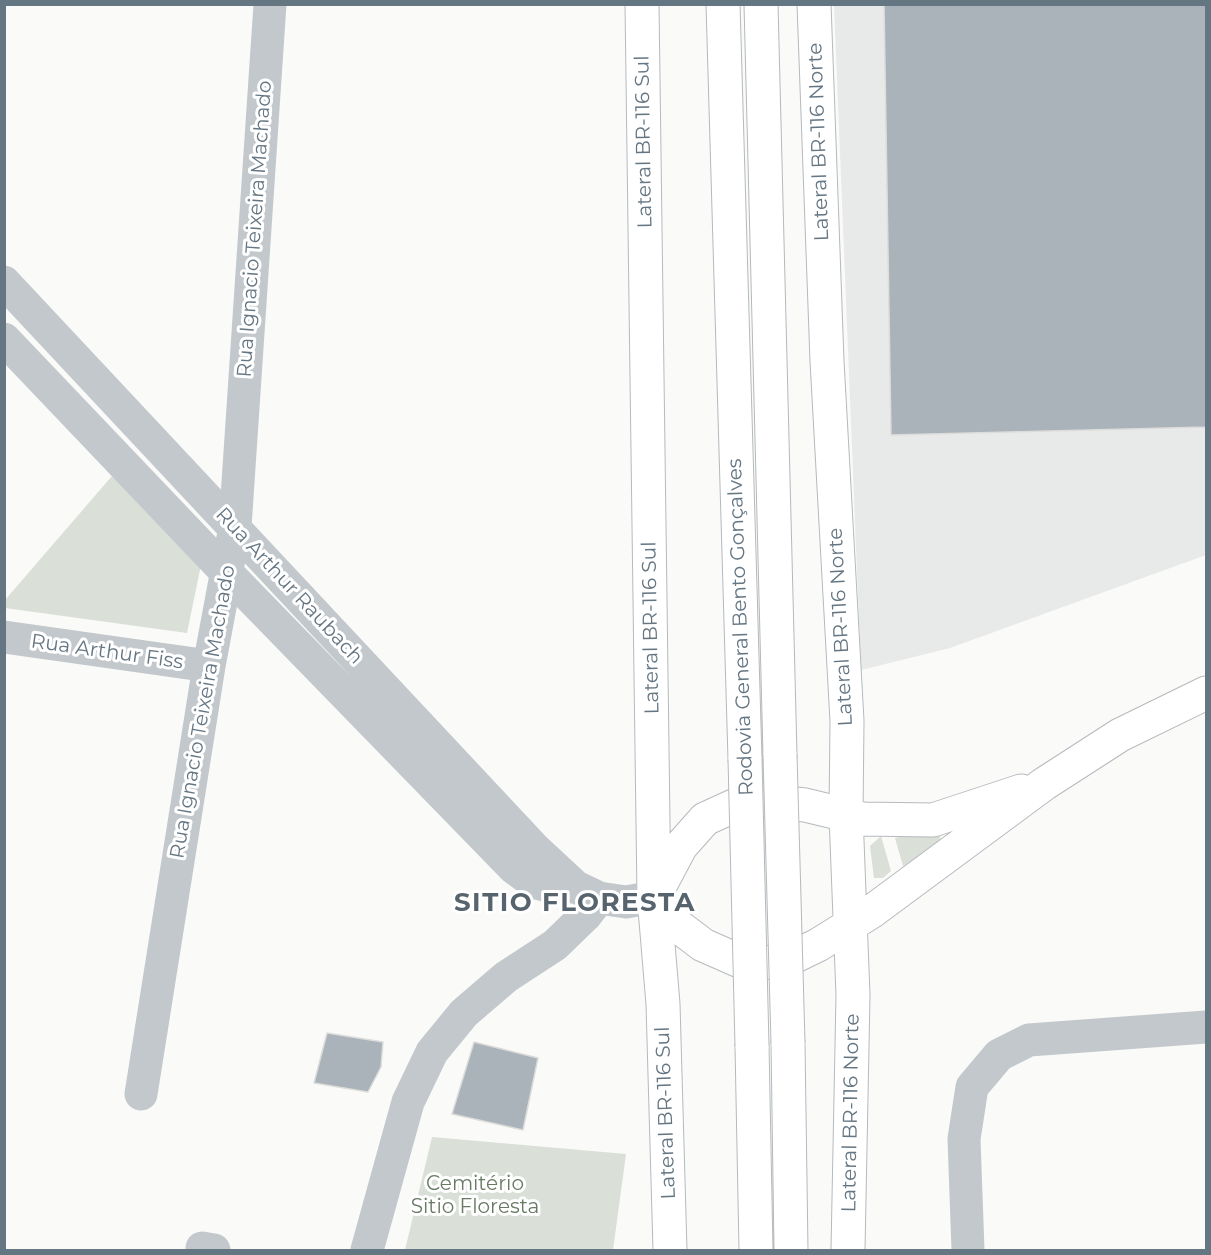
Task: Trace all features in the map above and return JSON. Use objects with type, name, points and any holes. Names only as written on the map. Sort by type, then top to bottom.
[{"type":"main road","name":"Lateral BR-116 Sul","points":[[642,4],[654,897],[663,1004],[670,1251]]},
{"type":"main road","name":"Rodovia General Bento Gonçalves","points":[[723,4],[745,759],[756,1251]]},
{"type":"main road","name":"Rodovia General Bento Gonçalves","points":[[761,4],[788,1043],[791,1251]]},
{"type":"main road","name":"Lateral BR-116 Norte","points":[[814,4],[827,361],[847,721],[846,815],[853,995],[848,1251]]},
{"type":"main road","points":[[1044,784],[933,820],[863,819],[805,805],[748,799],[705,819],[681,846],[654,897],[678,926],[703,945],[744,963],[783,962],[850,924],[903,889],[1044,784],[1120,735],[1206,693]]},
{"type":"street","name":"Rua Ignacio Teixeira Machado","points":[[141,1094],[209,666],[235,527],[270,4]]},
{"type":"street","name":"Rua Arthur Raubach","points":[[9,297],[235,527],[534,849],[588,892]]},
{"type":"street","name":"Rua Arthur Raubach","points":[[4,339],[227,573],[514,868],[533,882],[552,887],[588,892],[626,902],[654,897]]},
{"type":"street","name":"Rua Arthur Fiss","points":[[4,637],[209,666]]},
{"type":"street","points":[[367,1251],[408,1102],[432,1052],[464,1013],[506,977],[555,945],[585,916],[588,892]]},
{"type":"street","points":[[968,1251],[964,1139],[972,1087],[999,1055],[1029,1040],[1206,1027]]},
{"type":"shaded area","points":[[834,5],[1206,5],[1206,555],[950,648],[861,670]]},
{"type":"green space","points":[[112,476],[201,565],[187,633],[5,608],[5,600]]},
{"type":"green space","points":[[940,828],[940,845],[903,866],[895,838]]},
{"type":"green space","points":[[881,836],[891,871],[883,878],[874,878],[870,846]]},
{"type":"green space","name":"Cemitério Sitio Floresta","points":[[432,1137],[626,1154],[613,1250],[405,1250]]},
{"type":"building","points":[[884,4],[1206,4],[1206,427],[891,435]]},
{"type":"building","points":[[327,1033],[383,1042],[381,1067],[368,1092],[314,1083]]},
{"type":"building","points":[[474,1042],[538,1058],[523,1130],[452,1114]]},
{"type":"district","name":"SITIO FLORESTA","points":[[575,903]]}]
